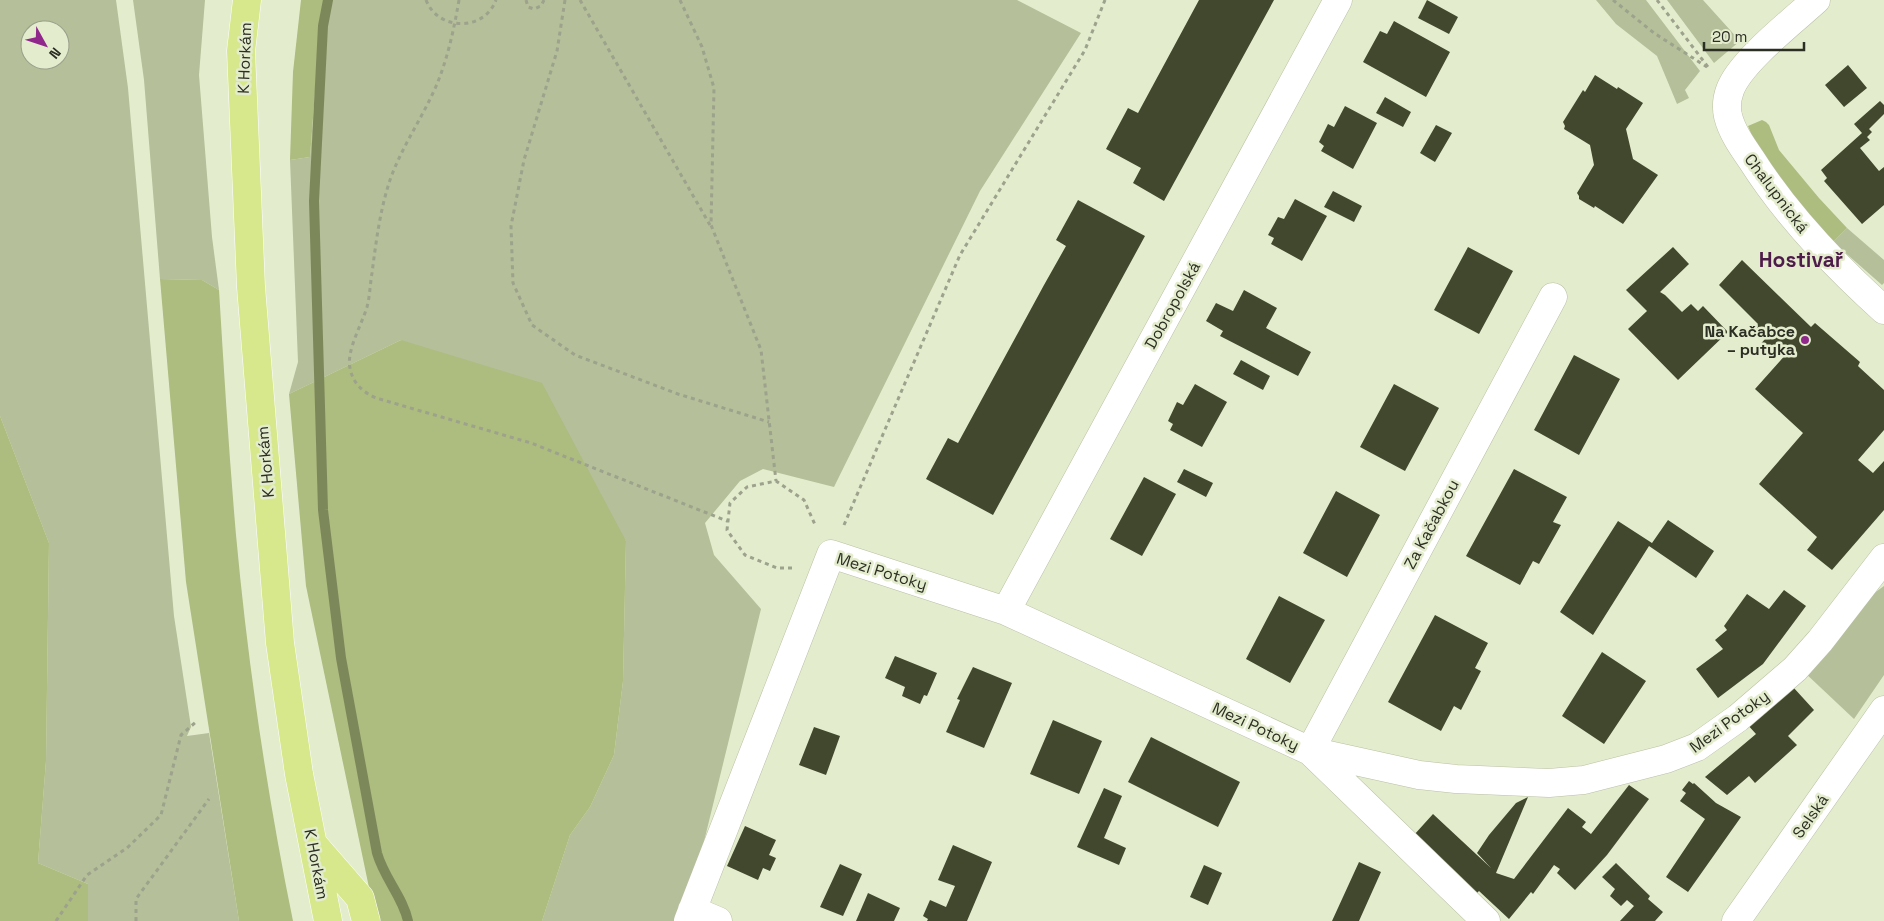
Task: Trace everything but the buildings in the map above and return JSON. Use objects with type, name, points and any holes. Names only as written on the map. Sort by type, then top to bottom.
[{"type":"main road","points":[[232,0],[242,51]]},
{"type":"main road","name":"K Horkám","points":[[247,0],[242,51],[251,287],[280,643],[299,774],[328,921]]},
{"type":"main road","points":[[313,843],[360,898],[366,921]]},
{"type":"street","name":"Dobropolská","points":[[1006,611],[1338,0]]},
{"type":"street","name":"Chalupnická","points":[[1816,0],[1762,50],[1734,80],[1727,103],[1728,115],[1737,137],[1761,175],[1798,222],[1823,250],[1884,310]]},
{"type":"street","name":"Za Kačabkou","points":[[1310,751],[1553,297]]},
{"type":"street","name":"Mezi Potoky","points":[[718,921],[690,916],[831,554],[1006,611],[1310,751],[1419,775],[1456,779],[1549,783],[1584,780],[1684,754],[1697,747],[1738,718],[1794,669],[1820,641],[1884,558]]},
{"type":"street","name":"Selská","points":[[1736,921],[1884,710]]},
{"type":"street","name":"Mezi Potoky","points":[[1310,751],[1486,921]]},
{"type":"path","points":[[426,0],[439,18],[455,24],[477,21],[485,16],[496,0]]},
{"type":"path","points":[[459,0],[450,46],[436,86],[399,160],[383,201],[367,305],[350,356],[352,376],[364,392],[376,398],[531,443],[728,521]]},
{"type":"path","points":[[526,0],[528,7],[534,9],[542,6],[544,0]]},
{"type":"path","points":[[566,0],[556,51],[524,160],[511,226],[513,283],[532,325],[575,355],[678,394],[769,422]]},
{"type":"path","points":[[580,0],[711,225],[761,350],[776,481]]},
{"type":"path","points":[[680,0],[702,47],[714,88],[711,225]]},
{"type":"path","points":[[831,554],[804,500],[776,481],[746,487],[730,503],[727,530],[745,555],[777,568],[799,568],[831,554],[960,255],[1085,50],[1105,0]]},
{"type":"path","points":[[1613,0],[1654,34],[1710,69],[1657,0]]},
{"type":"path","points":[[56,921],[87,875],[127,848],[161,815],[181,735],[197,721]]},
{"type":"path","points":[[136,921],[136,899],[209,799]]},
{"type":"green space","points":[[0,0],[116,0],[128,88],[174,616],[191,727],[187,736],[209,733],[239,921],[88,921],[88,884],[38,863],[46,761],[49,543],[0,416]]},
{"type":"green space","points":[[133,0],[205,0],[199,75],[212,237],[219,290],[202,280],[160,279],[144,80]]},
{"type":"green space","points":[[301,0],[324,0],[320,27],[310,157],[290,160],[293,72]]},
{"type":"green space","points":[[324,0],[1017,0],[1081,33],[980,191],[834,487],[763,469],[740,481],[705,523],[714,555],[761,609],[697,870],[679,921],[542,921],[570,835],[590,807],[614,755],[623,681],[626,541],[401,340],[289,394],[298,362],[290,160],[310,157],[320,27]]},
{"type":"green space","points":[[1596,0],[1646,0],[1700,71],[1685,90],[1689,98],[1677,104],[1657,56],[1616,24]]},
{"type":"green space","points":[[1667,0],[1703,0],[1740,41],[1714,63]]},
{"type":"green space","points":[[1762,120],[1769,125],[1779,150],[1847,228],[1833,242],[1785,188],[1764,158],[1748,126]]},
{"type":"green space","points":[[1847,228],[1884,260],[1884,283],[1882,285],[1833,242]]},
{"type":"green space","points":[[160,279],[202,280],[219,290],[233,505],[246,632],[259,729],[293,921],[239,921],[186,582]]},
{"type":"green space","points":[[401,340],[542,383],[626,541],[623,681],[614,755],[590,807],[570,835],[542,921],[376,921],[306,586],[289,394]]},
{"type":"green space","points":[[0,416],[49,543],[46,761],[38,863],[88,884],[88,921],[0,921]]},
{"type":"green space","points":[[1884,586],[1884,675],[1854,719],[1803,671],[1866,599]]},
{"type":"waterway","points":[[328,0],[323,26],[314,201],[323,510],[341,658],[377,853],[384,871],[406,912],[408,921]]},
{"type":"place","name":"Na Kačabce – putyka","points":[[1805,340]]},
{"type":"district","name":"Hostivař","points":[[1801,260]]}]
